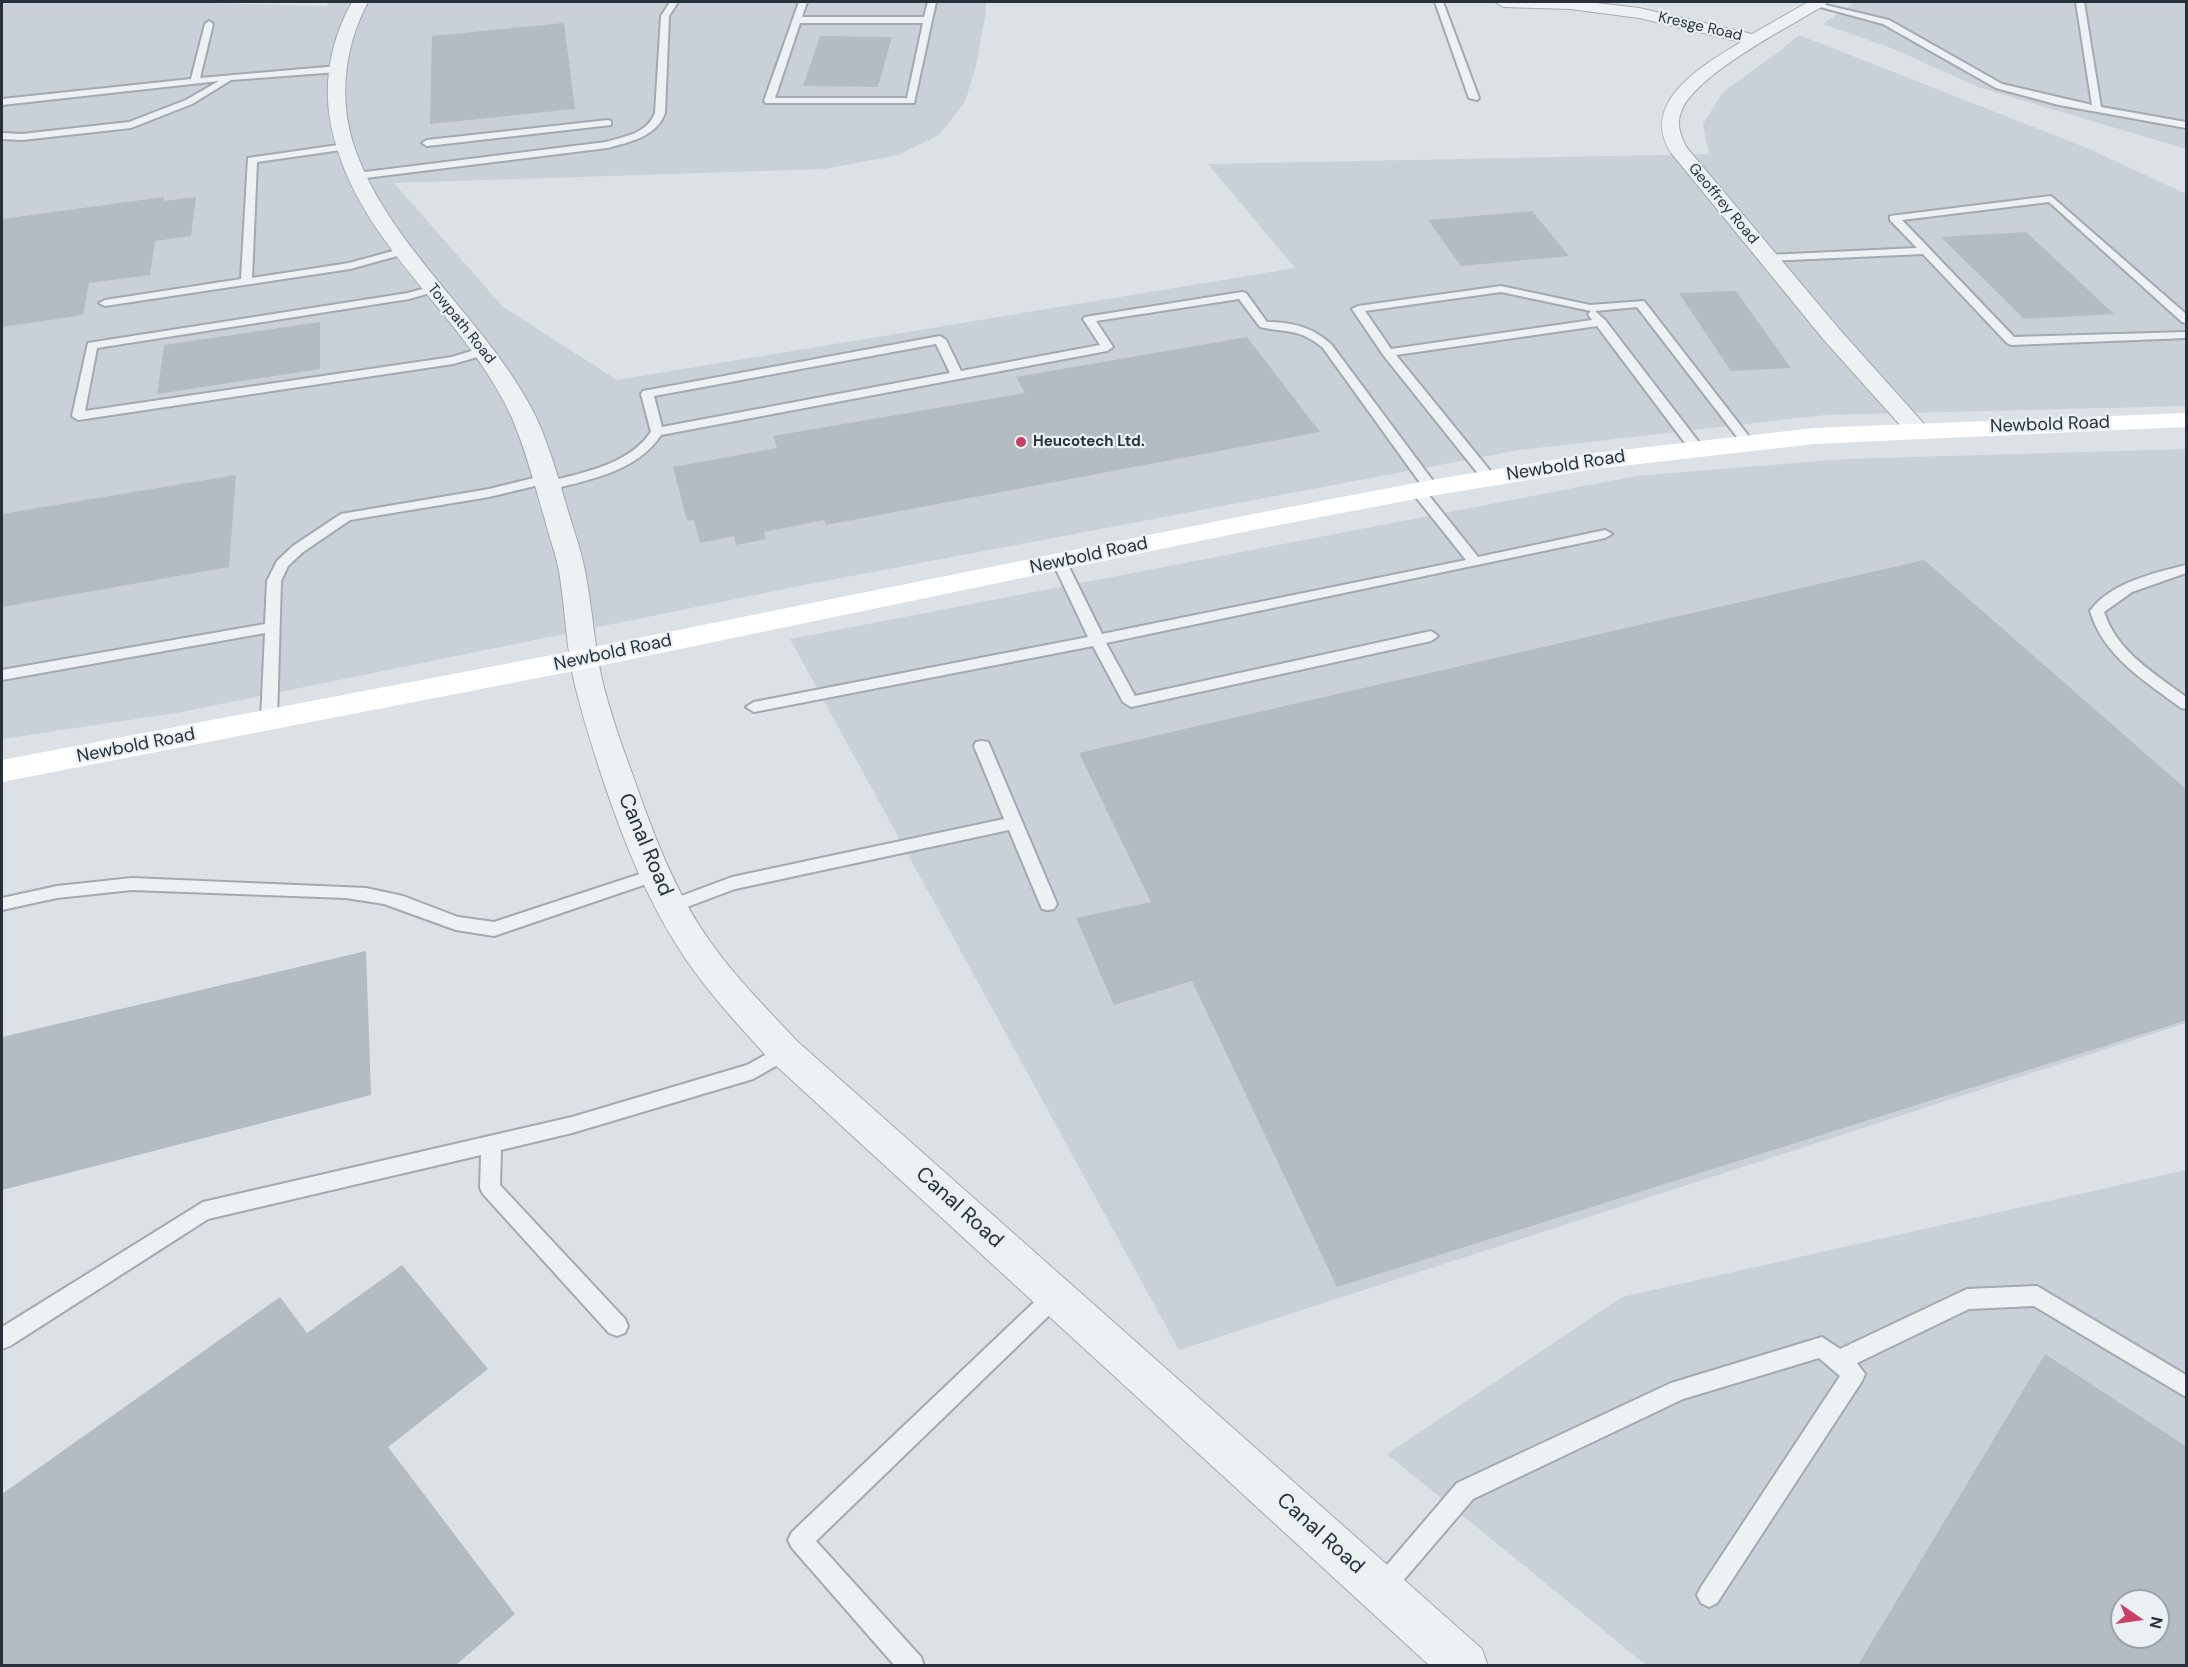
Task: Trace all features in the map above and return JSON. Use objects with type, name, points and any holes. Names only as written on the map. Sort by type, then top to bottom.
[{"type":"main road","name":"Newbold Road","points":[[2,771],[584,659],[1248,523],[1424,489],[1595,460],[1748,442],[1917,430],[2187,420]]},
{"type":"street","name":"Towpath Road","points":[[360,2],[344,33],[336,88],[338,118],[345,147],[357,176],[386,227],[484,351],[501,375],[522,414],[539,456],[571,568],[584,659]]},
{"type":"street","name":"Kresge Road","points":[[1503,2],[1561,3],[1650,15],[1755,40]]},
{"type":"street","name":"Geoffrey Road","points":[[1818,2],[1755,40],[1688,88],[1678,99],[1672,111],[1670,123],[1672,136],[1679,150],[1832,335],[1917,430]]},
{"type":"street","name":"Canal Road","points":[[584,659],[602,733],[640,844],[663,891],[697,948],[736,1000],[785,1052],[1465,1665]]},
{"type":"lane","points":[[357,176],[622,142],[652,129],[660,113],[665,16],[674,2]]},
{"type":"lane","points":[[803,2],[769,101],[911,101],[932,2]]},
{"type":"lane","points":[[1439,2],[1474,98]]},
{"type":"lane","points":[[1818,2],[1886,22],[1999,86],[2059,102],[2187,125]]},
{"type":"lane","points":[[2080,2],[2097,109]]},
{"type":"lane","points":[[797,20],[928,20]]},
{"type":"lane","points":[[195,81],[209,24]]},
{"type":"lane","points":[[2,102],[195,81],[338,69]]},
{"type":"lane","points":[[2,136],[22,137],[131,125],[189,102],[232,78]]},
{"type":"lane","points":[[428,143],[608,123]]},
{"type":"lane","points":[[523,132],[526,154]]},
{"type":"lane","points":[[246,282],[252,160],[345,147]]},
{"type":"lane","points":[[2187,320],[2051,199],[1894,218],[2011,342],[2187,334]]},
{"type":"lane","points":[[105,303],[350,266],[404,251]]},
{"type":"lane","points":[[1768,258],[1925,251]]},
{"type":"lane","points":[[433,289],[409,296],[92,345],[78,416],[453,360],[484,351]]},
{"type":"lane","points":[[1489,478],[1388,352],[1358,309],[1501,289],[1590,308],[1640,303],[1748,442]]},
{"type":"lane","points":[[269,720],[274,580],[282,564],[298,549],[346,517],[579,478],[618,464],[644,450],[657,432],[1107,347],[1089,319],[1242,295],[1264,325],[1291,325],[1316,335],[1327,346],[1475,562]]},
{"type":"lane","points":[[1590,308],[1696,448]]},
{"type":"lane","points":[[1388,352],[1601,322]]},
{"type":"lane","points":[[657,432],[647,394],[940,340],[958,376]]},
{"type":"lane","points":[[754,707],[1097,640],[1605,534]]},
{"type":"lane","points":[[1060,562],[1097,640],[1131,702],[1431,636]]},
{"type":"lane","points":[[2187,569],[2129,588],[2109,598],[2097,611],[2099,627],[2114,648],[2187,704]]},
{"type":"lane","points":[[2,675],[273,627]]},
{"type":"lane","points":[[982,746],[1048,904]]},
{"type":"lane","points":[[2,904],[57,892],[132,884],[346,892],[375,895],[398,901],[457,926],[485,929],[663,891],[732,883],[1014,823]]},
{"type":"lane","points":[[2,1339],[203,1210],[572,1125],[753,1071],[785,1052]]},
{"type":"lane","points":[[491,1144],[490,1188],[617,1326]]},
{"type":"lane","points":[[912,1665],[800,1540],[1056,1295]]},
{"type":"lane","points":[[1838,1361],[1967,1299],[2037,1296],[2187,1387]]},
{"type":"lane","points":[[1382,1589],[1464,1491],[1679,1390],[1822,1347],[1854,1374],[1709,1595]]},
{"type":"shaded area","points":[[2,2],[164,2],[326,6],[330,2],[986,2],[976,66],[965,102],[939,135],[898,155],[824,169],[394,183],[503,307],[617,380],[1295,268],[1208,164],[1709,154],[1703,124],[1723,92],[1799,35],[2087,148],[2186,194],[2186,406],[1825,415],[1519,450],[804,585],[182,712],[2,739]]},
{"type":"shaded area","points":[[1855,2],[2186,2],[2186,149],[1978,87],[1894,49],[1823,24]]},
{"type":"shaded area","points":[[2186,449],[2186,1023],[1179,1350],[790,639],[1636,476],[1845,459]]},
{"type":"shaded area","points":[[2186,1170],[2186,1665],[1646,1665],[1387,1454],[1622,1297]]},
{"type":"building","points":[[564,23],[575,109],[430,124],[432,36]]},
{"type":"building","points":[[820,36],[892,37],[878,87],[803,86]]},
{"type":"building","points":[[164,197],[163,201],[196,197],[191,236],[155,241],[150,275],[89,283],[83,315],[2,327],[2,219]]},
{"type":"building","points":[[1532,211],[1569,256],[1461,266],[1428,220]]},
{"type":"building","points":[[2026,232],[2114,314],[2024,319],[1941,237]]},
{"type":"building","points":[[1736,291],[1791,368],[1731,371],[1679,293]]},
{"type":"building","points":[[320,322],[320,369],[157,394],[164,345]]},
{"type":"building","name":"Heucotech Ltd.","points":[[1247,337],[1320,432],[826,525],[824,520],[764,532],[766,539],[736,545],[734,536],[700,543],[694,520],[687,521],[673,467],[777,448],[773,436],[1025,393],[1016,377]]},
{"type":"building","points":[[236,475],[229,567],[2,607],[2,514]]},
{"type":"building","points":[[1924,560],[2187,790],[2187,1020],[1337,1287],[1192,981],[1114,1005],[1076,918],[1151,902],[1079,753]]},
{"type":"building","points":[[366,951],[371,1095],[2,1190],[2,1037]]},
{"type":"building","points":[[402,1265],[488,1369],[388,1447],[515,1614],[456,1665],[2,1665],[2,1494],[280,1297],[307,1333]]},
{"type":"building","points":[[2045,1354],[2187,1447],[2187,1665],[1858,1665]]},
{"type":"place","name":"Heucotech Ltd.","points":[[1021,442]]}]
